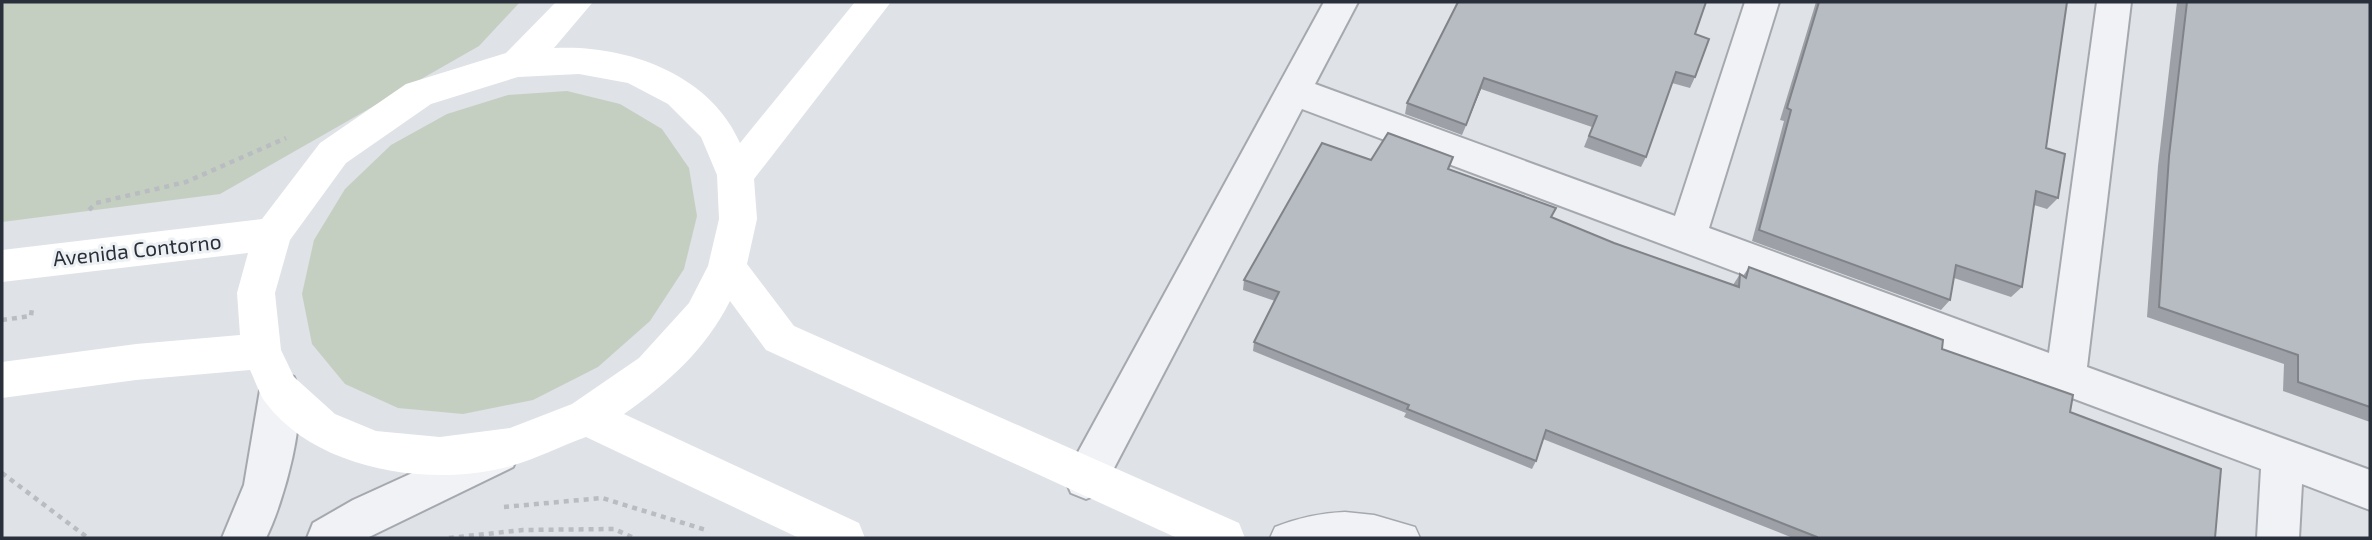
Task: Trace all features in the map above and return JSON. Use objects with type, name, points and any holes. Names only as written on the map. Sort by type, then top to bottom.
[{"type":"main road","points":[[518,63],[576,2]]},
{"type":"main road","points":[[735,175],[874,2]]},
{"type":"main road","points":[[579,60],[635,71],[681,94],[716,129],[735,175],[738,219],[727,267],[703,315],[653,371],[587,417],[510,447],[440,456],[375,450],[320,427],[281,390],[261,351],[256,293],[273,234],[333,153],[419,94],[518,63],[579,60]]},
{"type":"main road","name":"Avenida Contorno","points":[[2,266],[273,234]]},
{"type":"main road","points":[[727,267],[780,338],[1086,479],[1224,538]]},
{"type":"main road","points":[[2,380],[136,362],[261,351]]},
{"type":"main road","points":[[587,417],[844,538]]},
{"type":"street","points":[[1086,479],[1341,2]]},
{"type":"street","points":[[1687,237],[1762,2]]},
{"type":"street","points":[[2066,375],[2114,2]]},
{"type":"street","points":[[1294,91],[2066,375],[2282,459],[2370,490]]},
{"type":"street","points":[[243,538],[254,521],[269,472],[281,390]]},
{"type":"street","points":[[328,538],[368,514],[510,447]]},
{"type":"street","points":[[2278,538],[2282,459]]},
{"type":"lane","points":[[1287,538],[1308,530],[1369,527],[1403,538]]},
{"type":"path","points":[[2,320],[31,316],[42,260],[96,202],[186,182],[292,134]]},
{"type":"path","points":[[2,473],[88,538]]},
{"type":"path","points":[[495,508],[602,498],[708,530]]},
{"type":"path","points":[[449,538],[523,530],[614,529],[634,538]]},
{"type":"green space","points":[[2,2],[520,2],[479,46],[220,194],[2,222]]},
{"type":"green space","points":[[567,91],[620,104],[662,129],[689,168],[697,216],[684,269],[650,321],[598,367],[533,400],[463,414],[398,408],[345,384],[312,344],[302,294],[314,240],[345,189],[391,145],[447,114],[508,95]]},
{"type":"building","points":[[1458,2],[1706,2],[1695,34],[1709,39],[1695,77],[1676,72],[1646,157],[1589,136],[1597,116],[1484,78],[1466,125],[1407,103]]},
{"type":"building","points":[[1819,2],[2067,2],[2046,148],[2065,154],[2058,198],[2036,191],[2022,287],[1956,265],[1950,300],[1759,230],[1791,110],[1787,108]]},
{"type":"building","points":[[2187,2],[2370,2],[2370,407],[2298,382],[2298,355],[2159,307],[2169,156]]},
{"type":"building","points":[[1388,133],[1453,157],[1448,169],[1556,208],[1551,217],[1614,243],[1739,287],[1740,274],[1746,278],[1749,267],[1943,340],[1942,349],[2073,395],[2070,412],[2221,469],[2215,538],[1817,538],[1546,430],[1536,461],[1407,409],[1409,405],[1254,342],[1279,292],[1244,280],[1322,143],[1371,160]]}]
